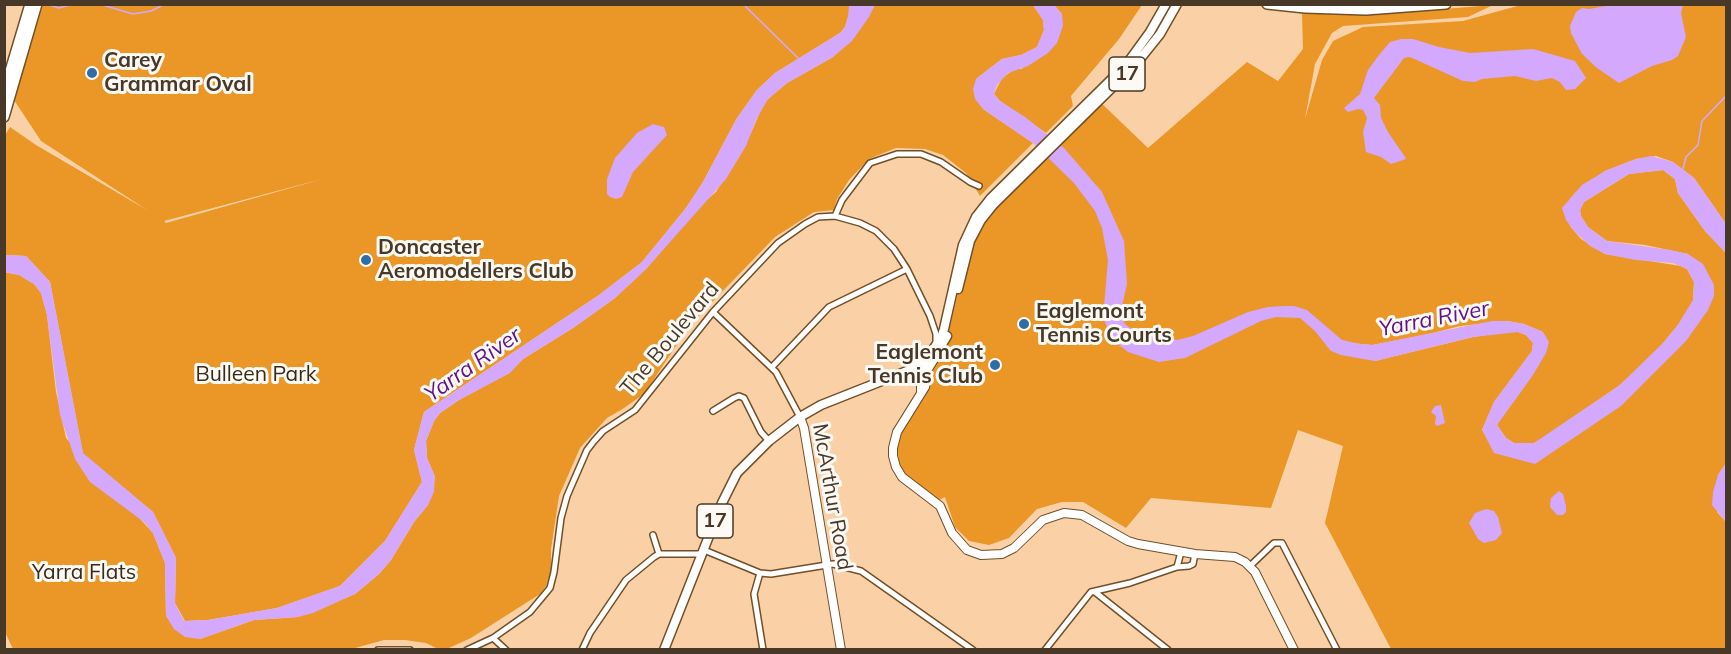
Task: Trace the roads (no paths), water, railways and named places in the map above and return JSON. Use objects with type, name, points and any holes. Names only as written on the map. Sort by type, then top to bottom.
[{"type":"highway","points":[[4,117],[29,19],[30,4]]},
{"type":"highway","points":[[4,91],[29,19],[37,4]]},
{"type":"highway","points":[[1267,4],[1366,10],[1446,4]]},
{"type":"main road","name":"17","points":[[1087,108],[1125,65],[1150,32],[1166,4]]},
{"type":"main road","name":"17","points":[[664,650],[722,503],[737,473],[770,441],[800,417],[821,405],[912,369],[927,358],[944,329],[958,262],[969,230],[991,198],[1136,64],[1160,34],[1177,4]]},
{"type":"main road","points":[[1150,32],[1160,34]]},
{"type":"main road","name":"17","points":[[871,386],[913,374],[933,360],[946,339],[970,241],[981,220],[1014,179]]},
{"type":"street","points":[[936,345],[937,337],[930,316],[907,269],[894,249],[876,231],[860,223],[835,216],[842,200],[870,163],[897,154],[921,154],[941,162],[979,186]]},
{"type":"street","name":"The Boulevard","points":[[466,650],[493,638],[530,612],[550,588],[555,572],[561,518],[567,496],[587,450],[594,441],[603,431],[635,410],[713,312],[778,243],[818,217],[835,216]]},
{"type":"street","points":[[772,367],[829,307],[907,269]]},
{"type":"street","name":"McArthur Road","points":[[713,312],[772,367],[800,417],[804,428],[841,650]]},
{"type":"street","points":[[930,316],[939,323],[948,312]]},
{"type":"street","points":[[933,360],[927,371],[927,382],[894,439],[896,467],[911,486],[940,507],[952,533],[967,550],[981,555],[1002,554],[1014,548],[1043,519],[1064,513],[1082,515],[1128,541],[1181,552],[1235,557],[1250,566],[1294,650]]},
{"type":"street","points":[[913,374],[921,379],[920,392]]},
{"type":"street","points":[[712,411],[734,398],[739,396],[744,398],[761,432],[770,441]]},
{"type":"street","points":[[653,535],[659,554]]},
{"type":"street","points":[[1250,566],[1277,542],[1284,545],[1337,650]]},
{"type":"street","points":[[582,650],[590,633],[626,580],[659,554],[703,552],[760,573],[771,574],[836,565],[867,574],[974,650]]},
{"type":"street","points":[[1178,567],[1181,552]]},
{"type":"street","points":[[1045,650],[1088,595],[1193,564],[1196,554]]},
{"type":"street","points":[[760,573],[754,594],[763,650]]},
{"type":"street","points":[[1095,592],[1168,650]]},
{"type":"street","points":[[493,638],[506,650]]},
{"type":"street","points":[[378,650],[410,650]]},
{"type":"waterway","points":[[46,4],[59,8],[74,4]]},
{"type":"waterway","points":[[99,4],[133,14],[151,11],[165,4]]},
{"type":"waterway","points":[[743,4],[798,58]]},
{"type":"waterway","points":[[1683,169],[1686,157],[1698,145],[1702,121],[1726,96]]},
{"type":"place","name":"Carey Grammar Oval","points":[[92,73]]},
{"type":"place","name":"Doncaster Aeromodellers Club","points":[[366,260]]},
{"type":"place","name":"Eaglemont Tennis Courts","points":[[1024,324]]},
{"type":"place","name":"Eaglemont Tennis Club","points":[[995,365]]},
{"type":"water label","name":"Yarra River","points":[[1434,319]]},
{"type":"water label","name":"Yarra River","points":[[473,365]]},
{"type":"park label","name":"Bulleen Park","points":[[256,375]]},
{"type":"park label","name":"Yarra Flats","points":[[84,573]]}]
